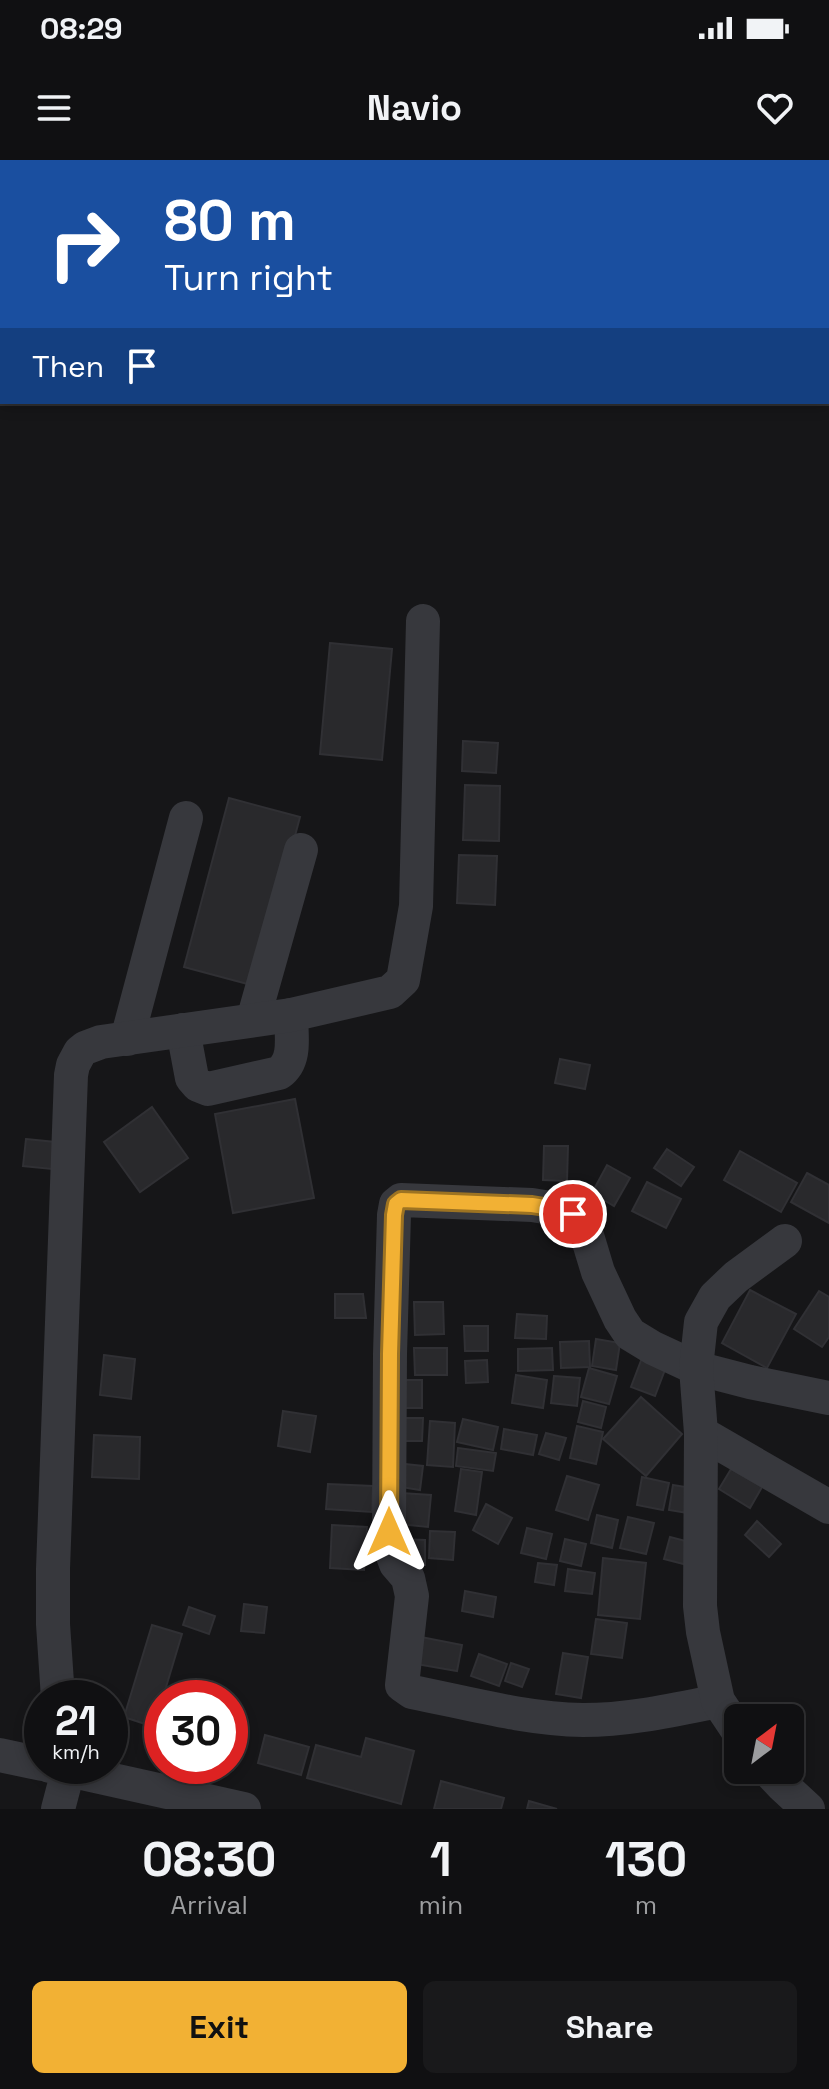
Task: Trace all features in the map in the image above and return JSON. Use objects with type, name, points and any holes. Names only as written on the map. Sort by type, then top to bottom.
[{"type":"street","points":[[57,1680],[53,1569],[73,1065],[85,1048],[101,1042],[291,1015],[390,992],[403,980],[416,906],[423,621]]},
{"type":"street","points":[[127,1039],[186,818]]},
{"type":"street","points":[[253,1020],[301,850]]},
{"type":"street","points":[[183,1030],[192,1078],[208,1089],[279,1073],[287,1067],[291,1057],[291,1015]]},
{"type":"street","points":[[718,1701],[645,1716],[582,1720],[528,1715],[412,1692],[402,1685],[412,1596],[408,1578],[393,1556],[389,1532],[390,1354],[396,1204],[401,1200],[532,1205],[573,1214],[585,1229],[598,1272],[630,1334],[696,1368],[829,1398]]},
{"type":"street","points":[[724,1710],[718,1701],[700,1606],[701,1433],[696,1368],[701,1322],[715,1297],[736,1277],[785,1241]]},
{"type":"street","points":[[701,1433],[829,1507]]},
{"type":"street","points":[[0,1755],[24,1760]]},
{"type":"street","points":[[128,1783],[244,1809]]},
{"type":"street","points":[[55,1784],[58,1809]]},
{"type":"street","points":[[782,1784],[808,1809]]},
{"type":"building","points":[[330,643],[392,649],[382,760],[320,754]]},
{"type":"building","points":[[463,741],[498,743],[496,773],[462,771]]},
{"type":"building","points":[[465,785],[500,786],[499,841],[463,840]]},
{"type":"building","points":[[229,798],[300,817],[255,986],[184,967]]},
{"type":"building","points":[[459,855],[497,856],[495,905],[457,903]]},
{"type":"building","points":[[560,1059],[590,1065],[585,1089],[555,1083]]},
{"type":"building","points":[[295,1099],[314,1198],[233,1213],[215,1114]]},
{"type":"building","points":[[152,1107],[188,1158],[140,1192],[104,1142]]},
{"type":"building","points":[[26,1139],[55,1142],[52,1169],[23,1166]]},
{"type":"building","points":[[544,1146],[568,1146],[567,1181],[543,1180]]},
{"type":"building","points":[[667,1149],[694,1167],[681,1186],[654,1168]]},
{"type":"building","points":[[740,1151],[797,1183],[781,1212],[724,1180]]},
{"type":"building","points":[[607,1165],[630,1178],[614,1206],[592,1193]]},
{"type":"building","points":[[807,1173],[829,1185],[829,1223],[791,1202]]},
{"type":"building","points":[[647,1182],[681,1199],[666,1228],[632,1211]]},
{"type":"building","points":[[750,1290],[796,1314],[767,1368],[722,1343]]},
{"type":"building","points":[[819,1291],[829,1297],[829,1337],[822,1347],[794,1329]]},
{"type":"building","points":[[335,1294],[363,1294],[366,1318],[335,1318]]},
{"type":"building","points":[[414,1302],[443,1302],[444,1334],[415,1335]]},
{"type":"building","points":[[517,1314],[547,1316],[546,1339],[515,1338]]},
{"type":"building","points":[[464,1326],[488,1326],[488,1351],[465,1351]]},
{"type":"building","points":[[596,1339],[620,1343],[616,1370],[592,1366]]},
{"type":"building","points":[[589,1341],[590,1367],[561,1368],[560,1342]]},
{"type":"building","points":[[414,1348],[447,1348],[447,1375],[415,1375]]},
{"type":"building","points":[[552,1348],[553,1370],[518,1371],[518,1349]]},
{"type":"building","points":[[104,1355],[135,1359],[131,1399],[100,1395]]},
{"type":"building","points":[[642,1358],[666,1367],[655,1396],[631,1387]]},
{"type":"building","points":[[487,1360],[488,1382],[466,1383],[465,1361]]},
{"type":"building","points":[[589,1368],[617,1376],[609,1404],[581,1397]]},
{"type":"building","points":[[516,1375],[547,1380],[543,1408],[512,1403]]},
{"type":"building","points":[[554,1376],[580,1378],[577,1406],[551,1403]]},
{"type":"building","points":[[398,1380],[422,1380],[422,1408],[398,1408]]},
{"type":"building","points":[[641,1397],[682,1434],[646,1476],[603,1439]]},
{"type":"building","points":[[583,1401],[606,1407],[601,1428],[578,1422]]},
{"type":"building","points":[[283,1411],[316,1416],[310,1452],[278,1446]]},
{"type":"building","points":[[400,1418],[423,1418],[422,1441],[400,1441]]},
{"type":"building","points":[[463,1419],[498,1427],[493,1450],[457,1442]]},
{"type":"building","points":[[430,1421],[455,1423],[453,1467],[427,1465]]},
{"type":"building","points":[[577,1426],[603,1432],[596,1464],[570,1458]]},
{"type":"building","points":[[504,1429],[537,1435],[533,1455],[501,1449]]},
{"type":"building","points":[[546,1433],[566,1438],[559,1460],[539,1454]]},
{"type":"building","points":[[94,1435],[140,1437],[139,1479],[92,1477]]},
{"type":"building","points":[[458,1448],[496,1453],[493,1471],[456,1466]]},
{"type":"building","points":[[405,1464],[423,1466],[420,1490],[401,1487]]},
{"type":"building","points":[[461,1469],[482,1472],[476,1515],[455,1511]]},
{"type":"building","points":[[731,1469],[762,1487],[750,1508],[719,1489]]},
{"type":"building","points":[[567,1476],[599,1485],[588,1520],[556,1510]]},
{"type":"building","points":[[642,1477],[669,1483],[663,1510],[637,1505]]},
{"type":"building","points":[[328,1484],[373,1486],[372,1512],[326,1509]]},
{"type":"building","points":[[673,1485],[698,1489],[694,1514],[669,1510]]},
{"type":"building","points":[[401,1493],[431,1495],[428,1527],[399,1524]]},
{"type":"building","points":[[486,1504],[512,1518],[498,1544],[473,1530]]},
{"type":"building","points":[[597,1515],[618,1520],[612,1548],[591,1543]]},
{"type":"building","points":[[628,1517],[654,1523],[646,1554],[620,1548]]},
{"type":"building","points":[[757,1521],[781,1544],[769,1557],[745,1535]]},
{"type":"building","points":[[332,1525],[367,1527],[364,1570],[330,1568]]},
{"type":"building","points":[[527,1528],[552,1534],[546,1559],[521,1553]]},
{"type":"building","points":[[430,1531],[455,1532],[453,1560],[429,1558]]},
{"type":"building","points":[[670,1537],[701,1545],[695,1567],[664,1559]]},
{"type":"building","points":[[400,1539],[425,1540],[425,1565],[400,1564]]},
{"type":"building","points":[[565,1539],[586,1544],[581,1566],[560,1561]]},
{"type":"building","points":[[603,1558],[646,1563],[640,1619],[598,1615]]},
{"type":"building","points":[[538,1563],[557,1565],[554,1585],[535,1582]]},
{"type":"building","points":[[568,1569],[595,1573],[592,1594],[565,1591]]},
{"type":"building","points":[[465,1591],[496,1597],[493,1617],[462,1611]]},
{"type":"building","points":[[244,1604],[267,1607],[264,1633],[241,1631]]},
{"type":"building","points":[[189,1607],[215,1616],[209,1634],[183,1625]]},
{"type":"building","points":[[596,1619],[627,1623],[622,1658],[591,1654]]},
{"type":"building","points":[[152,1625],[182,1634],[168,1680],[144,1680],[144,1724],[128,1718],[128,1704]]},
{"type":"building","points":[[421,1637],[462,1645],[457,1671],[416,1664]]},
{"type":"building","points":[[563,1653],[588,1657],[581,1698],[556,1694]]},
{"type":"building","points":[[479,1654],[507,1664],[499,1686],[471,1676]]},
{"type":"building","points":[[511,1663],[529,1669],[522,1687],[505,1681]]},
{"type":"building","points":[[265,1735],[309,1747],[301,1775],[258,1763]]},
{"type":"building","points":[[366,1738],[414,1751],[401,1804],[307,1778],[316,1745],[361,1757]]},
{"type":"building","points":[[441,1781],[504,1798],[501,1809],[434,1809]]},
{"type":"building","points":[[529,1801],[557,1809],[527,1809]]},
{"type":"route","points":[[389,1532],[390,1354],[396,1204],[401,1200],[532,1205],[573,1214]]}]
